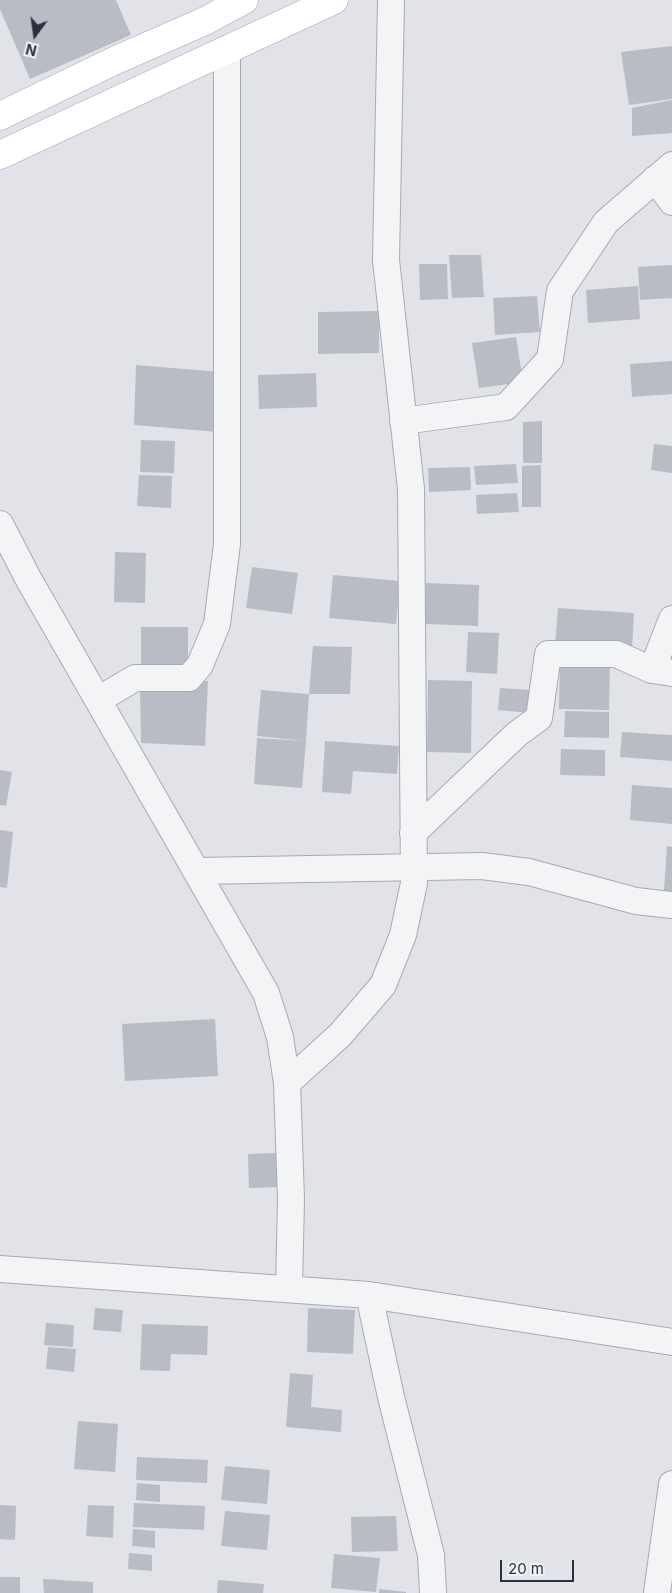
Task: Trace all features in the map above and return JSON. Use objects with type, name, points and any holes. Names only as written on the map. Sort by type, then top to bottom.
[{"type":"main road","points":[[0,116],[116,60],[205,21],[244,0]]},
{"type":"main road","points":[[0,155],[334,0]]},
{"type":"street","points":[[287,1083],[340,1035],[383,985],[404,935],[414,883],[411,489],[386,260],[391,0]]},
{"type":"street","points":[[98,700],[135,678],[189,678],[200,665],[217,624],[227,544],[227,49]]},
{"type":"street","points":[[403,421],[506,406],[550,359],[560,291],[606,222],[663,172],[672,202]]},
{"type":"street","points":[[0,524],[29,580],[266,993],[280,1038],[287,1083],[291,1199],[288,1290]]},
{"type":"street","points":[[413,833],[518,734],[538,718],[548,654],[616,654],[662,671],[672,619]]},
{"type":"street","points":[[197,871],[482,866],[529,872],[636,901],[672,905]]},
{"type":"street","points":[[0,1269],[369,1295],[672,1342]]},
{"type":"street","points":[[369,1295],[431,1555],[433,1593]]},
{"type":"street","points":[[657,1593],[672,1484]]},
{"type":"building","points":[[0,0],[116,0],[131,35],[30,79],[0,9]]},
{"type":"building","points":[[672,46],[672,99],[629,105],[621,52]]},
{"type":"building","points":[[672,100],[672,133],[632,136],[632,108]]},
{"type":"building","points":[[449,255],[481,255],[484,297],[452,298]]},
{"type":"building","points":[[419,264],[447,264],[448,299],[420,300]]},
{"type":"building","points":[[672,265],[672,298],[640,300],[638,267]]},
{"type":"building","points":[[638,286],[640,319],[588,323],[586,290]]},
{"type":"building","points":[[537,296],[540,332],[495,335],[493,298]]},
{"type":"building","points":[[379,311],[379,353],[318,354],[318,312]]},
{"type":"building","points":[[516,337],[523,382],[479,388],[472,343]]},
{"type":"building","points":[[672,361],[672,394],[632,397],[630,364]]},
{"type":"building","points":[[136,365],[221,372],[218,432],[134,425]]},
{"type":"building","points":[[316,373],[317,407],[259,409],[258,375]]},
{"type":"building","points":[[542,421],[542,463],[523,463],[523,422]]},
{"type":"building","points":[[141,440],[175,441],[174,473],[140,472]]},
{"type":"building","points":[[654,444],[672,446],[672,473],[651,470]]},
{"type":"building","points":[[516,464],[518,483],[476,485],[474,466]]},
{"type":"building","points":[[541,465],[541,507],[522,507],[522,466]]},
{"type":"building","points":[[470,467],[471,490],[429,492],[428,468]]},
{"type":"building","points":[[139,475],[172,476],[171,508],[137,506]]},
{"type":"building","points":[[517,493],[519,512],[477,514],[476,495]]},
{"type":"building","points":[[115,552],[146,553],[145,603],[114,602]]},
{"type":"building","points":[[252,567],[298,573],[292,614],[246,608]]},
{"type":"building","points":[[333,575],[400,581],[396,624],[329,618]]},
{"type":"building","points":[[426,583],[479,585],[478,626],[425,624]]},
{"type":"building","points":[[558,608],[634,613],[632,650],[555,645]]},
{"type":"building","points":[[141,627],[188,627],[188,664],[141,665]]},
{"type":"building","points":[[468,632],[499,633],[497,674],[466,672]]},
{"type":"building","points":[[313,646],[352,647],[350,694],[309,694]]},
{"type":"building","points":[[560,661],[610,663],[609,710],[559,709]]},
{"type":"building","points":[[428,680],[472,681],[471,753],[427,752]]},
{"type":"building","points":[[208,681],[205,746],[141,743],[140,684]]},
{"type":"building","points":[[500,688],[532,690],[530,713],[498,710]]},
{"type":"building","points":[[261,690],[309,694],[306,741],[257,736]]},
{"type":"building","points":[[565,711],[609,712],[609,738],[564,737]]},
{"type":"building","points":[[622,732],[672,735],[672,761],[620,757]]},
{"type":"building","points":[[257,738],[306,741],[302,788],[254,784]]},
{"type":"building","points":[[325,741],[399,746],[397,774],[353,771],[351,794],[322,792]]},
{"type":"building","points":[[561,749],[605,750],[605,776],[560,775]]},
{"type":"building","points":[[0,770],[12,772],[6,806],[0,805]]},
{"type":"building","points":[[632,785],[672,788],[672,824],[630,820]]},
{"type":"building","points":[[0,830],[13,832],[7,888],[0,887]]},
{"type":"building","points":[[667,846],[672,847],[672,892],[664,891]]},
{"type":"building","points":[[215,1019],[218,1076],[125,1081],[122,1024]]},
{"type":"building","points":[[277,1153],[279,1187],[249,1188],[248,1154]]},
{"type":"building","points":[[95,1308],[123,1310],[121,1332],[93,1330]]},
{"type":"building","points":[[308,1308],[355,1310],[353,1354],[307,1352]]},
{"type":"building","points":[[46,1323],[74,1325],[73,1347],[44,1345]]},
{"type":"building","points":[[142,1324],[208,1326],[207,1355],[171,1354],[170,1371],[140,1370]]},
{"type":"building","points":[[48,1347],[76,1349],[74,1372],[46,1369]]},
{"type":"building","points":[[290,1373],[313,1375],[311,1407],[342,1410],[341,1432],[286,1427]]},
{"type":"building","points":[[78,1421],[118,1424],[115,1472],[74,1469]]},
{"type":"building","points":[[137,1457],[208,1460],[207,1483],[136,1480]]},
{"type":"building","points":[[225,1466],[270,1470],[267,1504],[221,1500]]},
{"type":"building","points":[[137,1483],[160,1485],[160,1502],[136,1500]]},
{"type":"building","points":[[134,1503],[205,1506],[204,1530],[133,1527]]},
{"type":"building","points":[[0,1505],[16,1506],[15,1540],[0,1539]]},
{"type":"building","points":[[88,1505],[114,1506],[113,1538],[86,1536]]},
{"type":"building","points":[[225,1511],[270,1515],[267,1550],[221,1546]]},
{"type":"building","points":[[396,1516],[398,1551],[352,1552],[351,1517]]},
{"type":"building","points":[[133,1529],[155,1531],[155,1548],[132,1546]]},
{"type":"building","points":[[129,1553],[152,1555],[152,1571],[128,1569]]},
{"type":"building","points":[[334,1554],[380,1558],[376,1592],[331,1588]]},
{"type":"building","points":[[0,1577],[20,1577],[20,1593],[0,1593]]},
{"type":"building","points":[[43,1579],[93,1582],[93,1593],[44,1593]]},
{"type":"building","points":[[218,1580],[264,1584],[263,1593],[217,1593]]},
{"type":"building","points":[[379,1589],[406,1592],[406,1593],[379,1593]]}]
